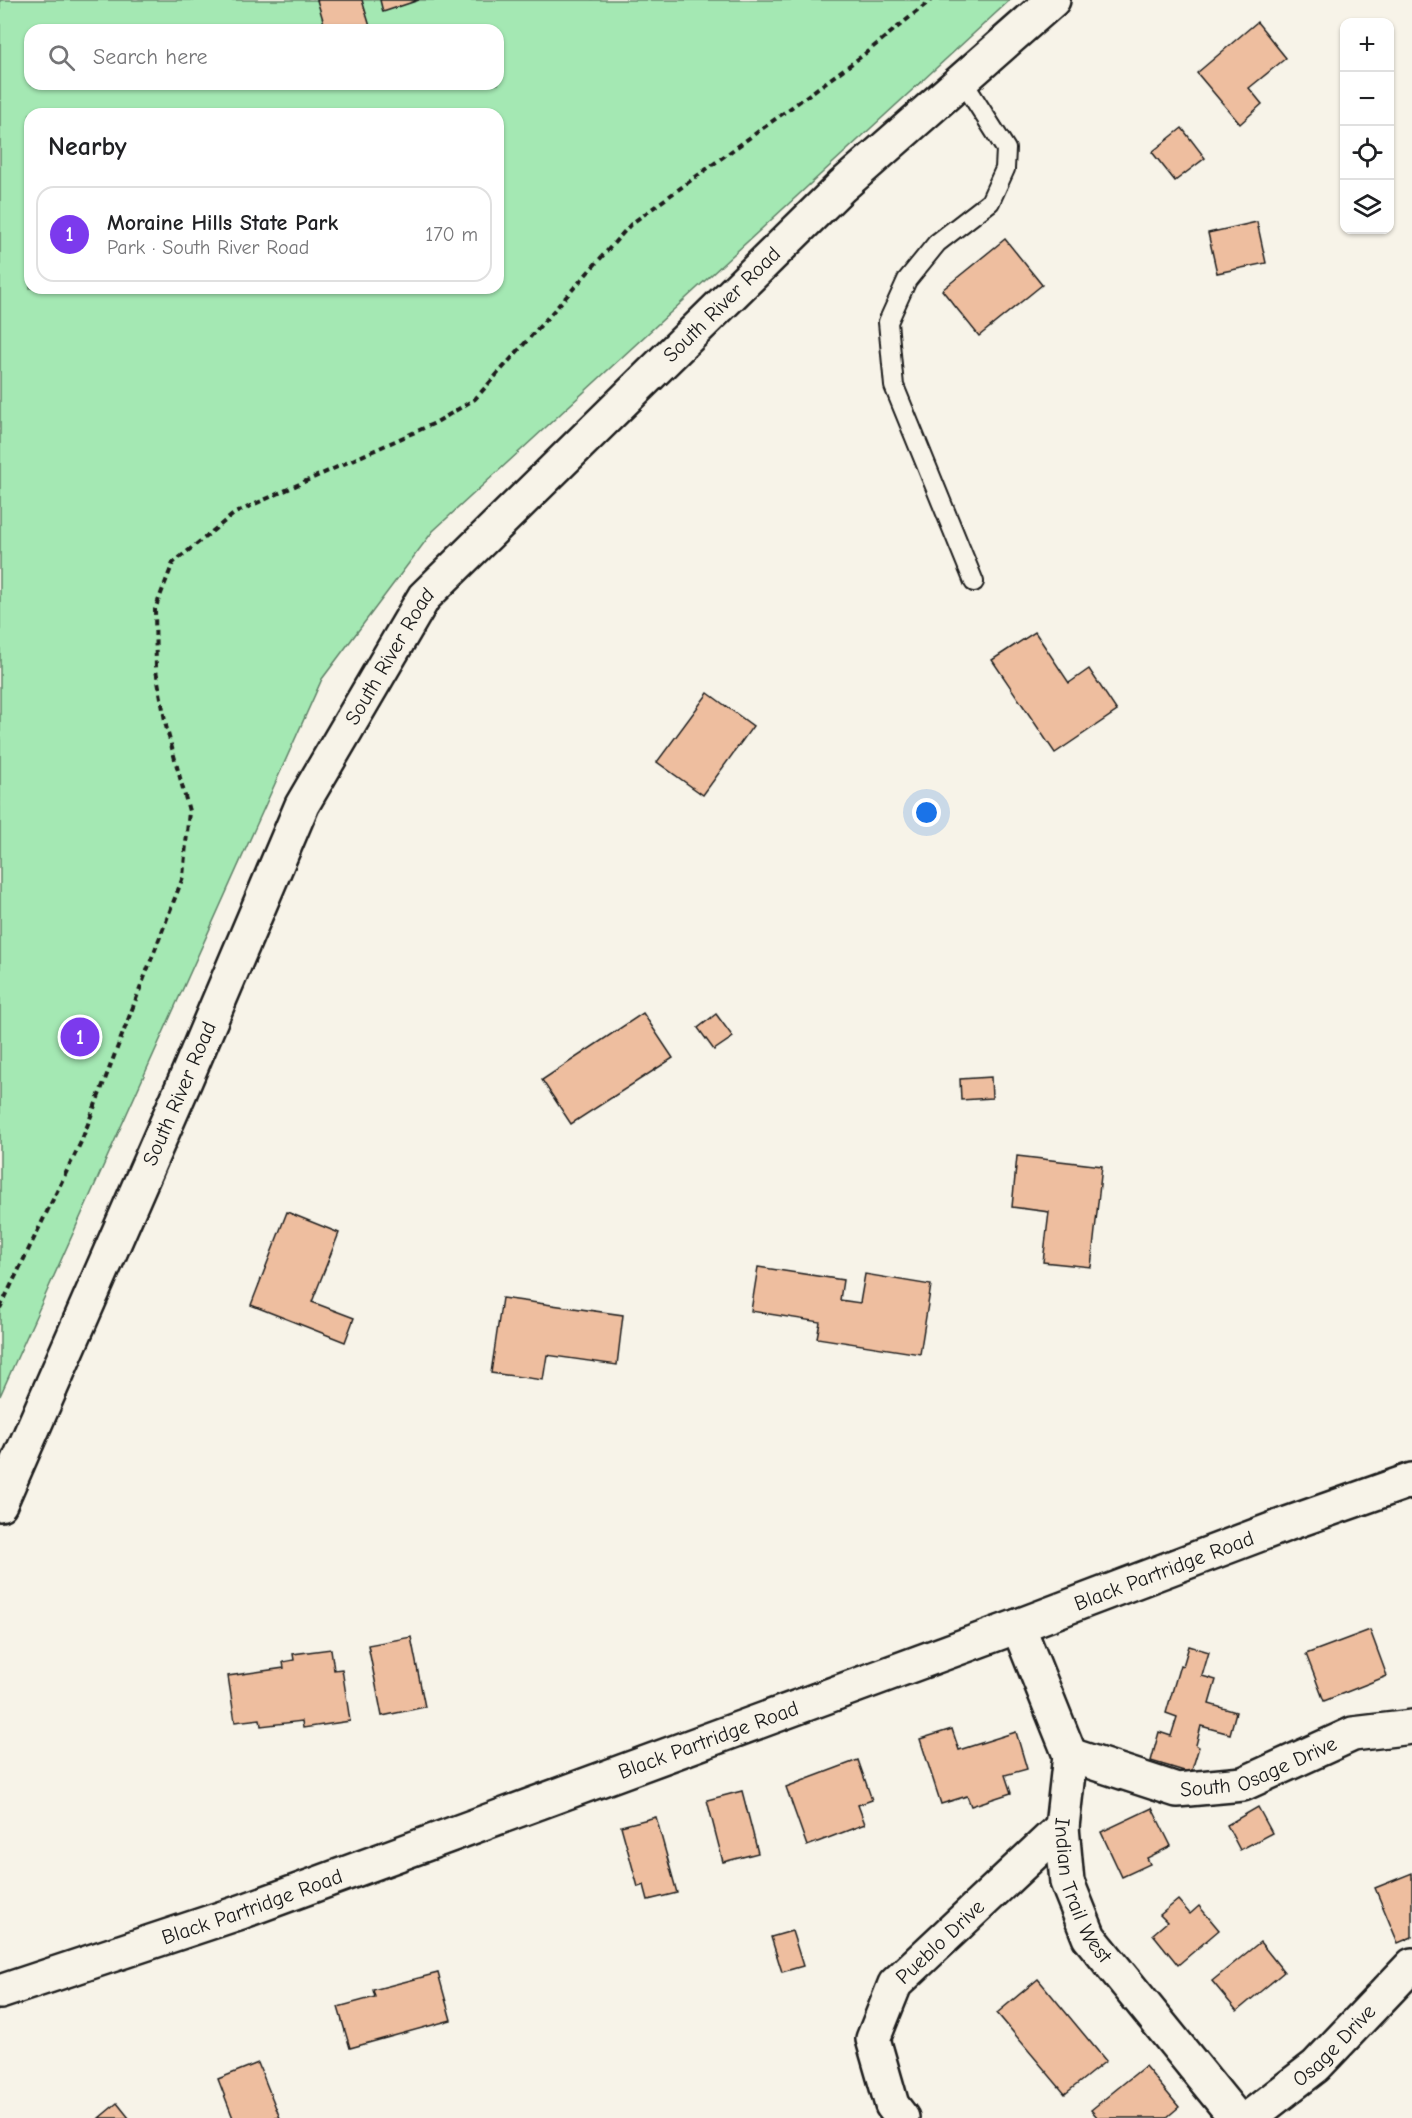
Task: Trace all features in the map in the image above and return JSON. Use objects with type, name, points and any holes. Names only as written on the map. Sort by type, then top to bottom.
[{"type":"street","name":"South River Road","points":[[0,1504],[185,1081],[302,805],[424,597],[842,186],[1053,0]]},
{"type":"street","name":"Black Partridge Road","points":[[0,1992],[241,1912],[1018,1626],[1287,1524],[1412,1480]]},
{"type":"street","name":"Indian Trail West","points":[[1018,1626],[1070,1755],[1062,1827],[1067,1882],[1089,1937],[1236,2118]]},
{"type":"street","name":"South Osage Drive","points":[[1070,1755],[1177,1790],[1243,1784],[1353,1734],[1412,1727]]},
{"type":"street","name":"Pueblo Drive","points":[[902,2118],[892,2105],[873,2039],[895,1984],[1062,1827]]},
{"type":"street","name":"Osage Drive","points":[[1249,2118],[1316,2066],[1412,1965]]},
{"type":"lane","points":[[962,80],[1006,149],[1005,169],[990,202],[938,243],[907,280],[888,322],[894,387],[974,582]]},
{"type":"path","points":[[0,1308],[81,1142],[183,877],[189,811],[166,726],[156,670],[155,609],[173,563],[235,513],[435,423],[475,399],[631,224],[862,56],[931,0]]},
{"type":"green space","points":[[0,0],[1010,0],[433,531],[322,679],[0,1396]]},
{"type":"building","points":[[317,0],[362,0],[369,24],[324,24]]},
{"type":"building","points":[[380,0],[419,0],[383,12]]},
{"type":"building","points":[[1257,22],[1286,58],[1249,88],[1262,104],[1240,124],[1197,73]]},
{"type":"building","points":[[1182,128],[1205,158],[1175,181],[1152,152]]},
{"type":"building","points":[[1257,222],[1266,263],[1217,273],[1208,233]]},
{"type":"building","points":[[1005,239],[1042,285],[979,336],[942,290]]},
{"type":"building","points":[[1035,632],[1069,683],[1089,669],[1117,711],[1055,753],[992,660]]},
{"type":"building","points":[[708,693],[753,726],[703,795],[657,762]]},
{"type":"building","points":[[643,1013],[673,1058],[571,1124],[542,1080]]},
{"type":"building","points":[[716,1014],[733,1037],[714,1050],[698,1028]]},
{"type":"building","points":[[991,1077],[992,1098],[961,1100],[960,1079]]},
{"type":"building","points":[[1017,1156],[1102,1166],[1091,1267],[1043,1262],[1049,1212],[1012,1207]]},
{"type":"building","points":[[287,1212],[339,1233],[312,1302],[354,1318],[345,1342],[251,1305]]},
{"type":"building","points":[[758,1267],[843,1280],[840,1300],[860,1303],[865,1274],[931,1285],[920,1354],[817,1338],[820,1322],[751,1311]]},
{"type":"building","points":[[502,1298],[623,1315],[617,1365],[547,1355],[543,1380],[491,1373]]},
{"type":"building","points":[[1370,1630],[1387,1676],[1324,1701],[1306,1654]]},
{"type":"building","points":[[411,1637],[425,1707],[382,1716],[368,1645]]},
{"type":"building","points":[[1189,1646],[1209,1652],[1202,1676],[1216,1680],[1209,1704],[1236,1712],[1230,1734],[1201,1726],[1196,1745],[1199,1747],[1191,1773],[1151,1761],[1159,1732],[1171,1736],[1177,1717],[1166,1713],[1180,1665],[1183,1666]]},
{"type":"building","points":[[331,1649],[334,1670],[342,1669],[350,1721],[303,1728],[302,1721],[261,1726],[260,1719],[235,1722],[228,1676],[284,1668],[283,1662],[294,1660],[293,1654]]},
{"type":"building","points":[[952,1729],[959,1750],[1016,1732],[1027,1769],[1005,1775],[1011,1793],[971,1806],[967,1796],[941,1804],[920,1739]]},
{"type":"building","points":[[858,1760],[872,1800],[858,1805],[865,1824],[807,1846],[786,1787]]},
{"type":"building","points":[[742,1791],[758,1853],[723,1862],[707,1800]]},
{"type":"building","points":[[1258,1807],[1272,1833],[1240,1850],[1227,1825]]},
{"type":"building","points":[[1152,1808],[1171,1846],[1147,1858],[1150,1864],[1122,1877],[1101,1832]]},
{"type":"building","points":[[656,1817],[677,1893],[648,1900],[644,1885],[638,1887],[621,1826]]},
{"type":"building","points":[[1412,1873],[1412,1937],[1398,1943],[1375,1888]]},
{"type":"building","points":[[1178,1900],[1190,1914],[1199,1906],[1219,1930],[1178,1965],[1153,1934],[1167,1922],[1160,1915]]},
{"type":"building","points":[[792,1931],[803,1966],[782,1972],[771,1937]]},
{"type":"building","points":[[1260,1942],[1284,1972],[1237,2011],[1212,1981]]},
{"type":"building","points":[[438,1973],[451,2020],[350,2048],[338,2007],[375,1997],[373,1990]]},
{"type":"building","points":[[1038,1979],[1106,2061],[1065,2094],[997,2013]]},
{"type":"building","points":[[258,2063],[280,2118],[233,2118],[218,2079]]},
{"type":"building","points":[[1145,2066],[1179,2107],[1166,2118],[1098,2118],[1091,2110]]},
{"type":"building","points":[[117,2103],[129,2118],[99,2118]]},
{"type":"place","name":"Moraine Hills State Park","points":[[80,1037]]}]
